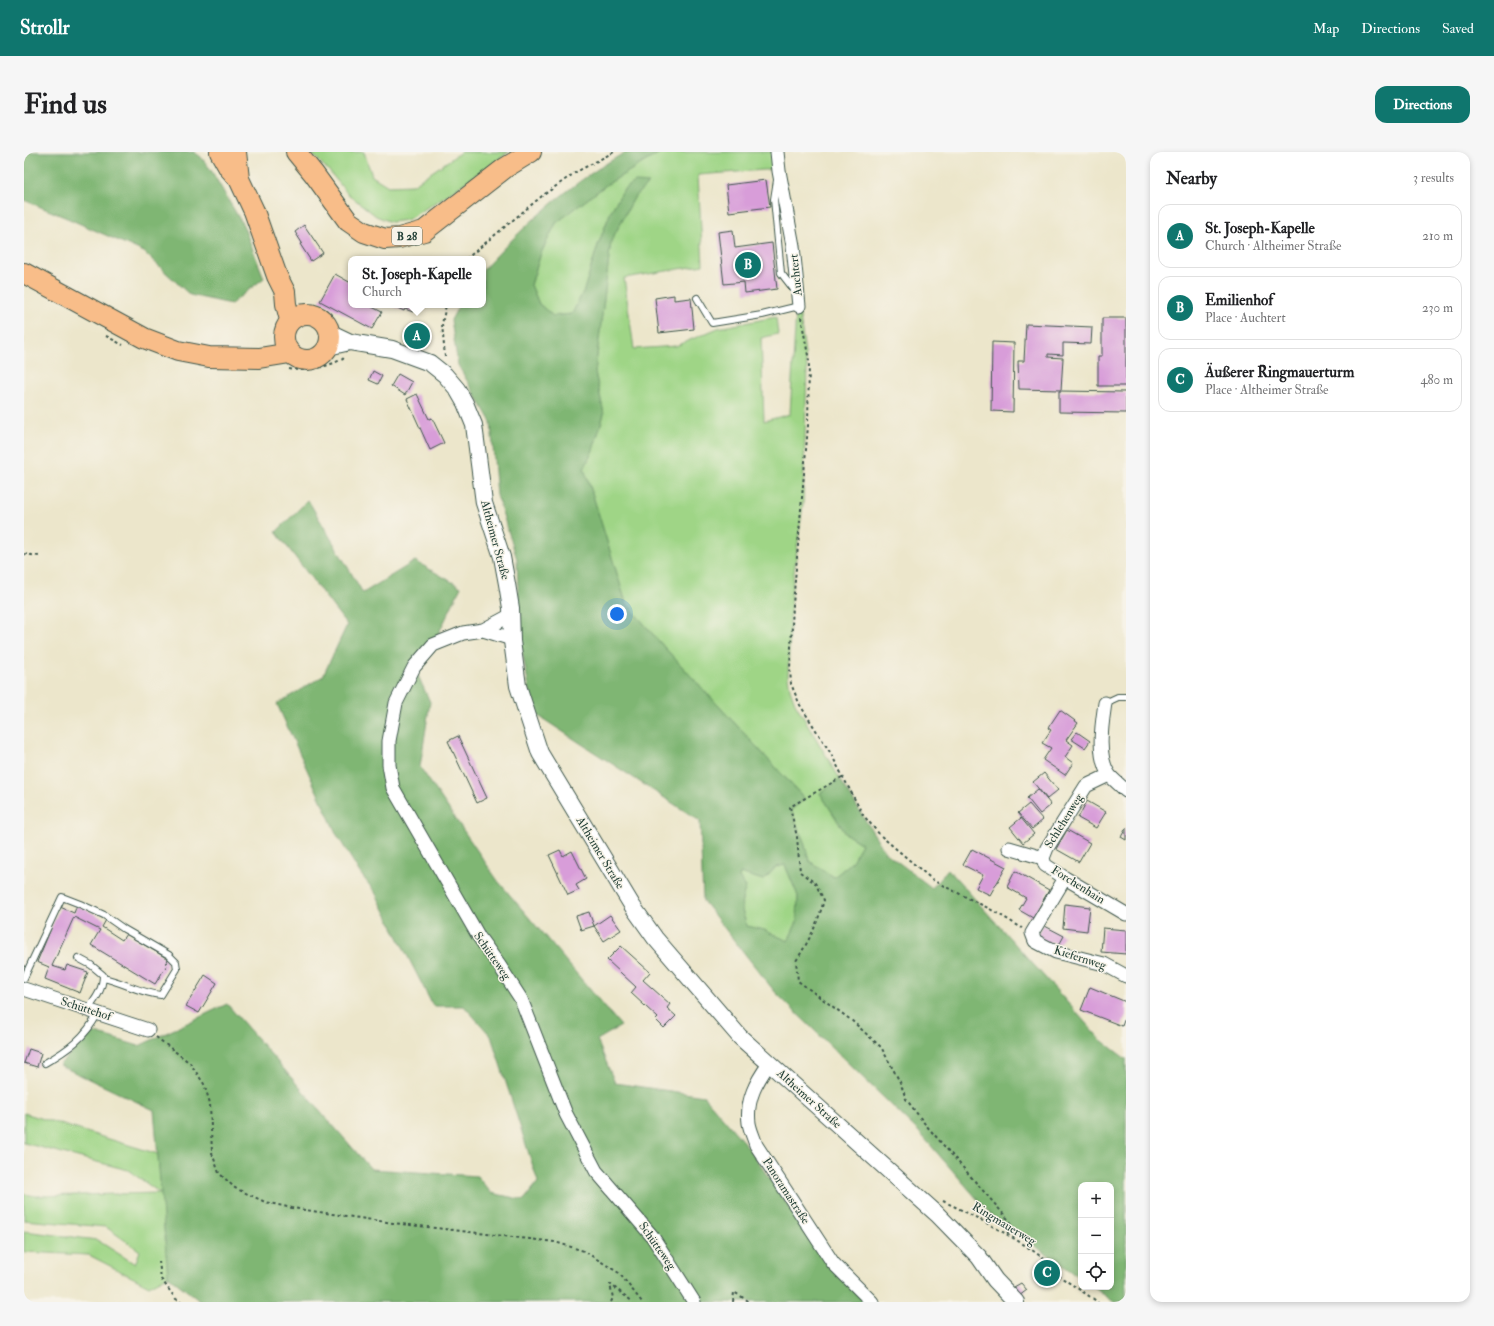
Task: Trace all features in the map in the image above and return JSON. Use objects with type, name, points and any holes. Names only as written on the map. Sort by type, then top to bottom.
[{"type":"main road","points":[[220,152],[229,168],[239,179],[254,211],[277,276],[285,292],[286,304],[298,317]]},
{"type":"main road","points":[[236,152],[239,179]]},
{"type":"main road","name":"B 28","points":[[296,152],[348,221],[364,232],[385,239],[399,238],[424,231],[505,168],[531,152]]},
{"type":"main road","points":[[24,273],[144,338],[178,351],[210,357],[237,357],[287,347]]},
{"type":"main road","points":[[314,315],[321,319],[326,325],[328,340],[323,353],[318,357],[311,360],[303,360],[296,358],[287,347],[284,333],[286,326],[298,317],[314,315]]},
{"type":"street","name":"Auchtert","points":[[777,152],[779,171],[793,246],[798,299]]},
{"type":"street","name":"Altheimer Straße","points":[[328,340],[376,346],[410,355],[430,363],[445,375],[457,389],[465,403],[474,425],[484,503],[502,557],[511,615],[512,639],[518,686],[540,753],[633,907],[654,938],[740,1037],[937,1214],[979,1257],[999,1286],[1016,1302]]},
{"type":"street","name":"Schütteweg","points":[[511,615],[483,630],[463,633],[432,645],[414,667],[396,703],[389,742],[389,765],[393,788],[478,937],[499,965],[521,999],[566,1114],[596,1171],[652,1236],[694,1302]]},
{"type":"street","name":"Schütteweg","points":[[483,630],[512,639]]},
{"type":"street","points":[[1105,703],[1100,736],[1102,757],[1109,775],[1126,791]]},
{"type":"street","name":"Schlehenweg","points":[[1043,858],[1047,848],[1086,786],[1109,775]]},
{"type":"street","name":"Forchenhain","points":[[1009,848],[1043,858],[1045,864],[1065,878],[1126,914]]},
{"type":"street","points":[[1032,933],[1065,878]]},
{"type":"street","name":"Kiefernweg","points":[[1032,933],[1035,941],[1056,952],[1104,964],[1126,976]]},
{"type":"street","name":"Schüttehof","points":[[24,989],[148,1030]]},
{"type":"street","name":"Panoramastraße","points":[[769,1064],[757,1080],[750,1104],[749,1124],[756,1145],[833,1263],[872,1302]]},
{"type":"lane","name":"Auchtert","points":[[697,298],[712,323],[762,315],[798,299]]},
{"type":"lane","points":[[1105,703],[1118,697],[1126,697]]},
{"type":"lane","points":[[24,978],[62,897],[104,915],[124,929],[169,955],[176,962],[177,969],[161,995],[149,993],[103,978]]},
{"type":"lane","points":[[45,1063],[80,1039],[92,1026],[93,1011],[103,983],[103,975],[91,965],[78,958]]},
{"type":"path","points":[[470,256],[553,188],[576,172],[614,152]]},
{"type":"path","points":[[798,299],[808,361],[808,426],[793,604],[790,668],[791,684],[800,705],[830,752],[863,815],[881,836],[934,881],[990,909],[1005,919],[1032,933]]},
{"type":"path","points":[[445,308],[442,324],[445,354],[445,375]]},
{"type":"path","points":[[24,554],[39,556]]},
{"type":"path","points":[[842,776],[790,807],[797,837],[800,872],[815,883],[824,900],[818,923],[809,941],[796,961],[798,981],[851,1020],[881,1047],[900,1082],[906,1099],[925,1124],[1013,1225],[1006,1234]]},
{"type":"path","points":[[148,1030],[190,1063],[204,1084],[210,1103],[212,1153],[219,1173],[235,1188],[265,1202],[292,1208],[393,1223],[554,1242],[584,1251],[619,1273],[642,1302]]},
{"type":"path","name":"Ringmauerweg","points":[[940,1199],[973,1215],[1048,1261],[1057,1270],[1059,1276],[1098,1302]]},
{"type":"path","points":[[159,1262],[161,1279],[176,1299],[181,1302]]},
{"type":"path","points":[[612,1302],[613,1298],[610,1284],[633,1302]]},
{"type":"path","points":[[733,1302],[734,1292],[750,1302]]},
{"type":"green space","points":[[24,152],[194,152],[201,157],[211,170],[243,225],[264,278],[231,304],[190,295],[144,252],[24,200]]},
{"type":"green space","points":[[310,152],[364,152],[372,176],[388,186],[413,185],[461,152],[509,152],[447,195],[407,220],[391,222],[376,216],[348,194],[329,171]]},
{"type":"green space","points":[[626,152],[661,152],[606,185],[556,223],[541,253],[531,285],[539,304],[553,316],[572,314],[584,290],[598,245],[611,211],[624,189],[635,182],[649,183],[635,196],[611,241],[595,372],[604,414],[593,450],[584,469],[626,603],[664,647],[805,799],[791,810],[804,842],[809,861],[834,877],[851,863],[862,844],[846,834],[820,793],[840,779],[885,852],[932,888],[948,869],[1101,1040],[1126,1059],[1126,1302],[1114,1302],[1097,1290],[1114,1290],[1114,1182],[1078,1182],[1078,1276],[992,1216],[919,1132],[775,992],[703,901],[700,821],[534,713],[520,640],[517,559],[497,496],[491,422],[458,365],[451,320],[457,308],[486,308],[486,267],[498,253],[532,221],[587,176]],"holes":[[[785,865],[798,896],[797,922],[788,941],[764,930],[747,926],[743,915],[742,906],[742,898],[746,887],[739,878],[740,873],[763,880],[776,867]]]},
{"type":"green space","points":[[661,152],[775,152],[777,169],[698,175],[703,265],[624,278],[634,349],[676,346],[718,328],[776,317],[778,334],[761,338],[764,421],[790,414],[796,311],[799,310],[807,368],[803,504],[791,596],[788,677],[795,703],[840,779],[820,793],[846,834],[862,844],[851,863],[834,877],[809,861],[804,842],[791,810],[805,799],[664,647],[626,603],[584,469],[593,450],[604,414],[595,372],[611,241],[635,196],[648,183],[624,189],[611,211],[598,245],[584,290],[572,314],[553,316],[539,304],[531,285],[541,253],[556,223],[606,185]]},
{"type":"green space","points":[[308,500],[363,593],[415,561],[461,587],[433,645],[414,667],[430,702],[420,767],[498,881],[621,1026],[597,1040],[615,1083],[704,1096],[747,1146],[831,1268],[865,1302],[201,1302],[168,1276],[154,1110],[59,1065],[92,1032],[139,1046],[227,1004],[371,1169],[477,1176],[491,1193],[524,1200],[538,1182],[491,1036],[464,1006],[433,1006],[375,892],[360,873],[337,835],[277,704],[323,676],[347,625],[276,532]]},
{"type":"green space","points":[[785,865],[798,896],[797,922],[788,941],[764,930],[747,926],[743,915],[742,906],[742,898],[746,887],[739,878],[740,873],[764,880],[776,867]]},
{"type":"green space","points":[[24,1113],[158,1154],[168,1276],[149,1286],[89,1255],[24,1252],[24,1231],[97,1240],[135,1264],[140,1251],[106,1227],[24,1220],[24,1194],[36,1196],[160,1193],[128,1170],[24,1143]]},
{"type":"building","points":[[766,180],[770,207],[729,212],[726,185]]},
{"type":"building","points":[[304,225],[323,253],[311,261],[300,244],[302,243],[295,232]]},
{"type":"building","points":[[733,230],[735,248],[772,243],[777,289],[745,293],[744,282],[724,284],[718,232]]},
{"type":"building","points":[[335,274],[348,281],[348,308],[374,308],[382,312],[372,329],[320,301]]},
{"type":"building","points":[[674,295],[674,300],[691,298],[694,329],[659,333],[655,298]]},
{"type":"building","points":[[398,308],[415,308],[413,312],[405,309],[404,311]]},
{"type":"building","points":[[1102,318],[1126,318],[1126,386],[1098,386],[1098,356],[1102,356]]},
{"type":"building","points":[[1026,324],[1092,327],[1091,344],[1063,343],[1063,355],[1048,354],[1048,357],[1063,358],[1061,390],[1019,389],[1018,361],[1024,361]]},
{"type":"building","points":[[415,330],[423,338],[419,343],[411,334]]},
{"type":"building","points":[[992,342],[1014,343],[1013,412],[991,411]]},
{"type":"building","points":[[373,371],[382,376],[378,384],[369,380]]},
{"type":"building","points":[[398,374],[412,382],[405,395],[391,386]]},
{"type":"building","points":[[1059,391],[1126,392],[1126,413],[1059,412]]},
{"type":"building","points":[[417,394],[429,419],[432,418],[444,443],[430,450],[407,399]]},
{"type":"building","points":[[1060,710],[1078,723],[1066,740],[1073,745],[1065,757],[1073,763],[1065,775],[1043,760],[1051,748],[1042,743],[1051,730],[1048,728]]},
{"type":"building","points":[[1077,732],[1090,741],[1085,748],[1071,739]]},
{"type":"building","points":[[458,736],[487,798],[477,803],[448,741]]},
{"type":"building","points":[[1044,773],[1058,790],[1047,799],[1033,782]]},
{"type":"building","points":[[1038,789],[1051,805],[1040,814],[1027,798]]},
{"type":"building","points":[[1087,801],[1106,812],[1096,828],[1078,818]]},
{"type":"building","points":[[1029,804],[1043,820],[1032,829],[1018,813]]},
{"type":"building","points":[[1021,818],[1034,834],[1023,843],[1010,827]]},
{"type":"building","points":[[1126,828],[1126,840],[1121,837]]},
{"type":"building","points":[[1067,830],[1090,843],[1079,862],[1056,849]]},
{"type":"building","points":[[972,849],[1006,867],[990,895],[976,888],[983,875],[963,865]]},
{"type":"building","points":[[560,850],[563,856],[572,851],[586,879],[576,885],[579,890],[568,895],[549,855]]},
{"type":"building","points":[[1015,871],[1049,890],[1033,918],[1019,910],[1026,898],[1007,887]]},
{"type":"building","points":[[1065,904],[1090,907],[1087,931],[1063,928]]},
{"type":"building","points":[[77,905],[106,920],[102,927],[122,940],[126,934],[168,959],[167,965],[155,984],[91,945],[100,930],[74,917],[52,966],[65,970],[67,965],[88,972],[80,993],[45,979],[49,967],[37,962],[60,907],[74,913]]},
{"type":"building","points":[[589,912],[594,926],[581,930],[576,916]]},
{"type":"building","points":[[610,915],[621,930],[604,941],[594,926]]},
{"type":"building","points":[[1043,925],[1064,936],[1059,945],[1051,941],[1049,944],[1037,938]]},
{"type":"building","points":[[1103,928],[1126,930],[1126,954],[1101,952]]},
{"type":"building","points":[[621,946],[650,972],[643,980],[670,1004],[667,1008],[676,1016],[664,1028],[656,1020],[658,1018],[631,993],[636,987],[607,960]]},
{"type":"building","points":[[205,975],[217,983],[199,1013],[186,1006]]},
{"type":"building","points":[[1090,987],[1126,1002],[1126,1015],[1122,1026],[1081,1010]]},
{"type":"building","points":[[29,1049],[41,1053],[37,1067],[24,1063]]},
{"type":"building","points":[[1047,1267],[1052,1272],[1047,1277],[1042,1272]]},
{"type":"building","points":[[1021,1283],[1027,1290],[1019,1296],[1014,1287]]},
{"type":"place","name":"Emilienhof","points":[[748,265]]},
{"type":"place","name":"St. Joseph-Kapelle","points":[[417,336]]},
{"type":"place","name":"Äußerer Ringmauerturm","points":[[1047,1273]]}]
